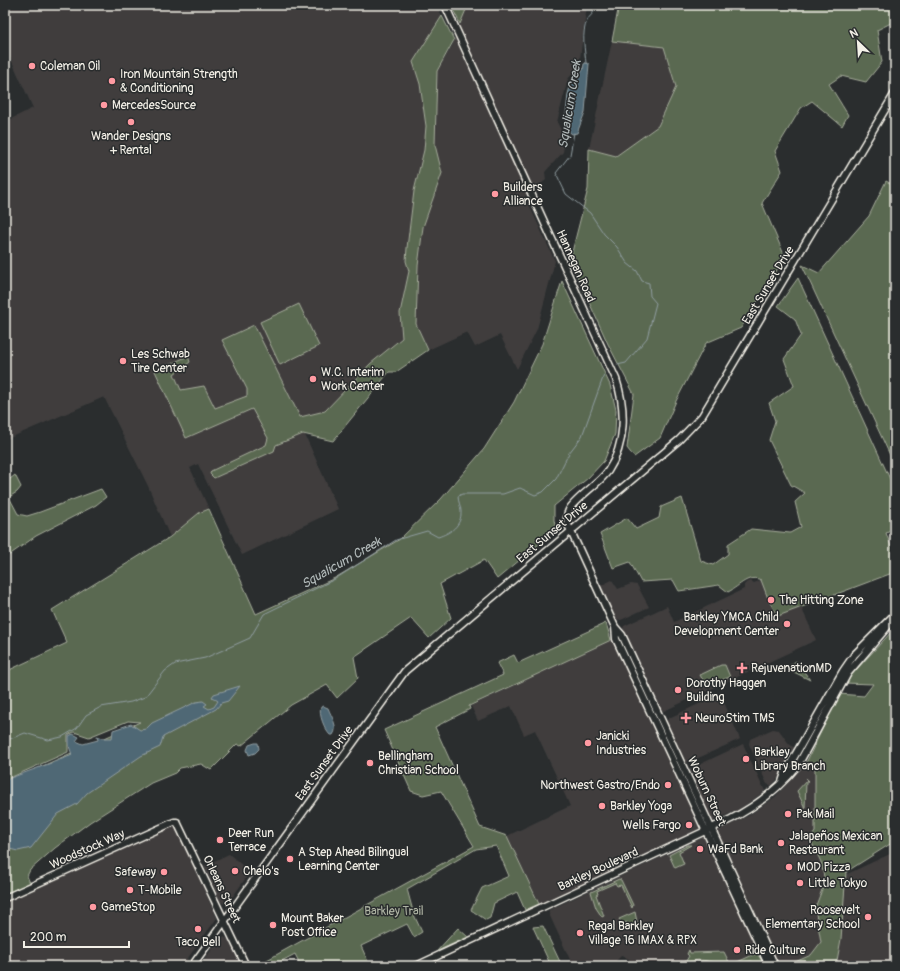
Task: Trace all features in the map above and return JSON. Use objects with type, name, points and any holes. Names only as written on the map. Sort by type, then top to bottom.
[{"type":"main road","name":"Hannegan Road","points":[[445,5],[616,379],[621,396],[623,410],[622,428],[616,456],[608,471],[569,509],[567,516],[570,531]]},
{"type":"main road","name":"East Sunset Drive","points":[[192,966],[399,678],[413,663],[679,440],[702,416],[895,93]]},
{"type":"main road","name":"Woburn Street","points":[[570,531],[615,627],[622,635],[769,966]]},
{"type":"main road","name":"Barkley Boulevard","points":[[782,782],[785,773],[843,671],[854,655],[895,614]]},
{"type":"main road","name":"Barkley Boulevard","points":[[416,966],[709,830],[749,809],[782,782],[798,765],[848,673],[895,618]]},
{"type":"main road","name":"Woodstock Way","points":[[5,898],[174,822],[177,822]]},
{"type":"main road","name":"Orleans Street","points":[[177,822],[246,966]]},
{"type":"main road","name":"Woburn Street","points":[[709,830],[775,966]]},
{"type":"shaded area","points":[[5,5],[437,5],[442,16],[413,62],[420,84],[426,126],[424,150],[414,191],[406,261],[409,271],[400,313],[402,338],[370,364],[313,424],[305,435],[338,509],[242,555],[198,464],[190,468],[209,509],[199,513],[170,537],[148,486],[104,397],[5,440],[5,122],[33,108],[5,46]]},
{"type":"shaded area","points":[[587,5],[579,66],[568,79],[557,122],[565,139],[563,152],[545,172],[546,180],[525,196],[555,261],[537,329],[517,369],[500,335],[475,347],[467,332],[428,350],[416,324],[418,266],[423,227],[442,173],[435,145],[437,71],[452,46],[466,6]]},
{"type":"shaded area","points":[[612,41],[664,47],[676,87],[658,126],[616,156],[589,149]]},
{"type":"shaded area","points":[[886,533],[895,557],[895,572],[801,607],[816,640],[664,711],[659,710],[622,631],[624,626],[667,606],[674,622],[744,589],[744,585],[747,582],[751,581],[754,583]]},
{"type":"shaded area","points":[[612,580],[618,589],[631,584],[637,585],[649,607],[621,620],[616,619],[600,586]]},
{"type":"shaded area","points":[[614,638],[701,826],[698,831],[540,905],[507,836],[570,806],[535,730],[524,735],[511,706],[478,721],[471,706]]},
{"type":"shaded area","points":[[716,696],[722,698],[740,739],[685,764],[666,722],[669,718]]},
{"type":"shaded area","points":[[773,729],[779,730],[789,744],[796,749],[786,770],[772,785],[770,785],[767,784],[749,744],[750,739]]},
{"type":"shaded area","points":[[743,744],[765,791],[740,809],[713,821],[710,819],[700,794],[694,786],[690,769]]},
{"type":"shaded area","points":[[806,763],[815,767],[815,832],[810,839],[821,862],[825,883],[815,908],[821,942],[811,955],[786,966],[780,966],[770,946],[733,964],[730,964],[723,952],[690,953],[683,966],[636,966],[627,958],[621,956],[607,966],[573,966],[549,914],[549,910],[748,816],[775,797]]},
{"type":"shaded area","points":[[172,826],[176,827],[217,918],[182,966],[5,966],[5,902]]},
{"type":"shaded area","points":[[229,854],[250,872],[229,902],[224,904],[220,901],[204,866]]},
{"type":"shaded area","name":"Roosevelt Elementary School","points":[[890,854],[895,864],[895,966],[837,966],[845,875]]},
{"type":"shaded area","points":[[224,937],[228,939],[241,966],[200,966],[219,939]]},
{"type":"green space","points":[[451,5],[468,5],[460,24]]},
{"type":"green space","points":[[619,5],[895,5],[895,21],[877,30],[882,62],[866,82],[841,76],[829,84],[848,115],[842,126],[812,101],[801,108],[775,151],[782,171],[762,203],[785,257],[741,328],[706,343],[676,401],[660,438],[634,457],[627,448],[634,394],[608,344],[570,260],[588,189],[589,149],[616,156],[658,126],[676,87],[664,47],[612,41]]},
{"type":"green space","points":[[442,16],[454,40],[437,71],[435,145],[442,173],[423,227],[418,266],[416,324],[428,350],[396,372],[389,372],[333,441],[303,434],[276,445],[274,451],[214,478],[210,474],[211,471],[266,445],[268,438],[252,409],[186,438],[155,371],[188,356],[190,362],[174,374],[181,390],[204,386],[215,408],[247,396],[247,389],[222,340],[254,325],[300,417],[325,411],[370,364],[402,338],[400,313],[409,271],[406,261],[407,248],[414,191],[424,150],[426,126],[420,84],[413,62]]},
{"type":"green space","points":[[886,181],[895,186],[895,466],[802,265],[819,273],[869,216]]},
{"type":"green space","points":[[798,278],[895,490],[895,529],[886,533],[895,557],[895,572],[778,616],[769,601],[761,580],[752,578],[728,592],[719,585],[679,591],[673,580],[641,582],[630,562],[613,568],[600,534],[627,518],[636,529],[659,518],[661,507],[682,498],[701,561],[713,565],[728,554],[728,544],[751,529],[790,533],[801,527],[795,502],[805,493],[791,485],[769,440],[775,421],[769,403],[794,386],[784,359],[801,335],[795,319],[778,306]]},
{"type":"green space","points":[[562,281],[610,385],[616,410],[615,434],[604,461],[588,478],[554,506],[556,530],[497,579],[484,560],[440,584],[451,618],[429,638],[411,618],[354,657],[358,678],[337,698],[327,685],[291,705],[241,746],[237,744],[211,770],[201,764],[180,768],[175,773],[151,783],[90,822],[55,848],[30,870],[27,876],[30,883],[5,894],[5,783],[140,722],[128,721],[89,737],[74,732],[68,735],[68,752],[5,780],[5,672],[67,643],[52,610],[170,537],[199,513],[209,509],[256,614],[335,578],[400,539],[441,499],[484,449],[514,402],[542,344]]},
{"type":"green space","points":[[299,304],[319,346],[280,365],[260,322]]},
{"type":"green space","points":[[15,475],[21,487],[17,492],[9,497],[18,514],[27,516],[101,489],[106,497],[96,505],[36,536],[5,558],[5,483]]},
{"type":"green space","name":"Barkley Trail","points":[[606,623],[611,640],[469,706],[470,709],[435,727],[480,827],[507,836],[539,904],[525,910],[517,892],[494,903],[490,918],[486,920],[471,910],[482,888],[509,876],[496,846],[476,849],[407,889],[414,915],[422,932],[414,937],[407,924],[361,946],[370,966],[301,966],[295,954],[272,966],[256,966],[474,846],[441,791],[423,795],[411,791],[384,730],[503,675],[497,663],[514,655],[518,663]]},
{"type":"green space","points":[[895,628],[895,841],[846,872],[841,939],[836,966],[786,966],[811,955],[821,942],[815,908],[825,882],[821,862],[810,839],[815,832],[815,767],[806,763],[839,694],[864,696],[873,684],[844,683]]},
{"type":"green space","points":[[796,661],[810,680],[794,672],[788,667]]},
{"type":"green space","points":[[721,665],[725,665],[730,677],[706,686],[700,675]]},
{"type":"green space","points":[[807,780],[808,781],[806,782],[805,808],[797,791]]},
{"type":"green space","points":[[688,845],[691,845],[679,852],[684,864],[675,868],[669,855]]},
{"type":"green space","points":[[619,879],[621,880],[633,905],[632,908],[621,885],[617,886],[615,883],[597,891],[598,894],[596,895],[604,916],[602,917],[596,908],[591,892]]},
{"type":"green space","points":[[635,912],[638,927],[631,927],[626,922],[623,926],[619,919]]},
{"type":"green space","points":[[543,926],[562,966],[551,966],[533,927]]},
{"type":"green space","points":[[458,928],[468,937],[437,951]]},
{"type":"green space","points":[[689,950],[690,953],[724,952],[730,964],[757,953],[765,966],[759,966],[751,961],[732,966],[701,960],[689,962],[683,966],[689,956],[687,954]]},
{"type":"green space","points":[[704,961],[725,966],[685,966]]},
{"type":"water","points":[[584,64],[589,64],[585,112],[577,133],[572,134],[566,129],[565,124],[568,94],[572,80],[579,75],[583,70]]},
{"type":"water","points":[[240,686],[228,701],[221,703],[216,709],[163,737],[160,747],[141,756],[87,793],[77,804],[58,814],[31,848],[18,851],[5,848],[5,780],[72,755],[69,746],[69,736],[73,734],[79,737],[76,741],[83,744],[98,740],[97,736],[112,738],[113,730],[131,724],[140,730],[146,729],[152,723],[196,702],[203,701],[207,704],[204,706],[209,709],[214,707],[218,701],[212,697],[214,694]]},
{"type":"water","points":[[323,706],[328,708],[334,722],[335,732],[333,735],[328,733],[322,722],[320,710]]},
{"type":"water","points":[[258,743],[259,749],[255,753],[249,755],[247,750],[249,745]]},
{"type":"waterway","name":"Squalicum Creek","points":[[586,63],[584,31],[587,21],[594,12],[596,5]]},
{"type":"waterway","name":"Squalicum Creek","points":[[574,133],[570,155],[556,173],[566,194],[590,213],[604,234],[617,247],[627,263],[637,271],[642,281],[649,283],[650,296],[656,303],[647,338],[626,363],[617,365]]},
{"type":"waterway","name":"Squalicum Creek","points":[[5,741],[25,733],[48,740],[62,737],[77,728],[86,715],[101,707],[131,702],[145,697],[165,671],[175,664],[205,658],[250,638],[264,614],[335,579],[396,540],[427,531],[438,537],[451,531],[460,521],[461,507],[458,496],[462,494],[503,494],[520,488],[535,495],[543,492],[556,479],[569,453],[582,436],[604,375]]},
{"type":"place","name":"Coleman Oil","points":[[32,66]]},
{"type":"place","name":"Iron Mountain Strength & Conditioning","points":[[112,81]]},
{"type":"place","name":"MercedesSource","points":[[104,105]]},
{"type":"place","name":"Wander Designs + Rental","points":[[131,122]]},
{"type":"place","name":"Builders Alliance","points":[[495,194]]},
{"type":"place","name":"Les Schwab Tire Center","points":[[123,361]]},
{"type":"place","name":"W.C. Interim Work Center","points":[[313,379]]},
{"type":"place","name":"The Hitting Zone","points":[[771,600]]},
{"type":"place","name":"Barkley YMCA Child Development Center","points":[[787,624]]},
{"type":"place","name":"RejuvenationMD","points":[[742,668]]},
{"type":"place","name":"Dorothy Haggen Building","points":[[678,690]]},
{"type":"place","name":"NeuroStim TMS","points":[[686,718]]},
{"type":"place","name":"Janicki Industries","points":[[588,743]]},
{"type":"place","name":"Barkley Library Branch","points":[[746,759]]},
{"type":"place","name":"Bellingham Christian School","points":[[370,763]]},
{"type":"place","name":"Northwest Gastro/Endo","points":[[668,785]]},
{"type":"place","name":"Barkley Yoga","points":[[602,806]]},
{"type":"place","name":"Pak Mail","points":[[788,814]]},
{"type":"place","name":"Wells Fargo","points":[[689,825]]},
{"type":"place","name":"Deer Run Terrace","points":[[220,840]]},
{"type":"place","name":"Jalapeños Mexican Restaurant","points":[[781,843]]},
{"type":"place","name":"WaFd Bank","points":[[700,849]]},
{"type":"place","name":"A Step Ahead Bilingual Learning Center","points":[[290,859]]},
{"type":"place","name":"MOD Pizza","points":[[789,867]]},
{"type":"place","name":"Chelo's","points":[[235,871]]},
{"type":"place","name":"Safeway","points":[[164,872]]},
{"type":"place","name":"Little Tokyo","points":[[800,883]]},
{"type":"place","name":"T-Mobile","points":[[130,890]]},
{"type":"place","name":"GameStop","points":[[93,907]]},
{"type":"place","name":"Roosevelt Elementary School","points":[[868,917]]},
{"type":"place","name":"Mount Baker Post Office","points":[[273,925]]},
{"type":"place","name":"Taco Bell","points":[[198,929]]},
{"type":"place","name":"Regal Barkley Village 16 IMAX & RPX","points":[[580,933]]},
{"type":"place","name":"Ride Culture","points":[[737,950]]}]
